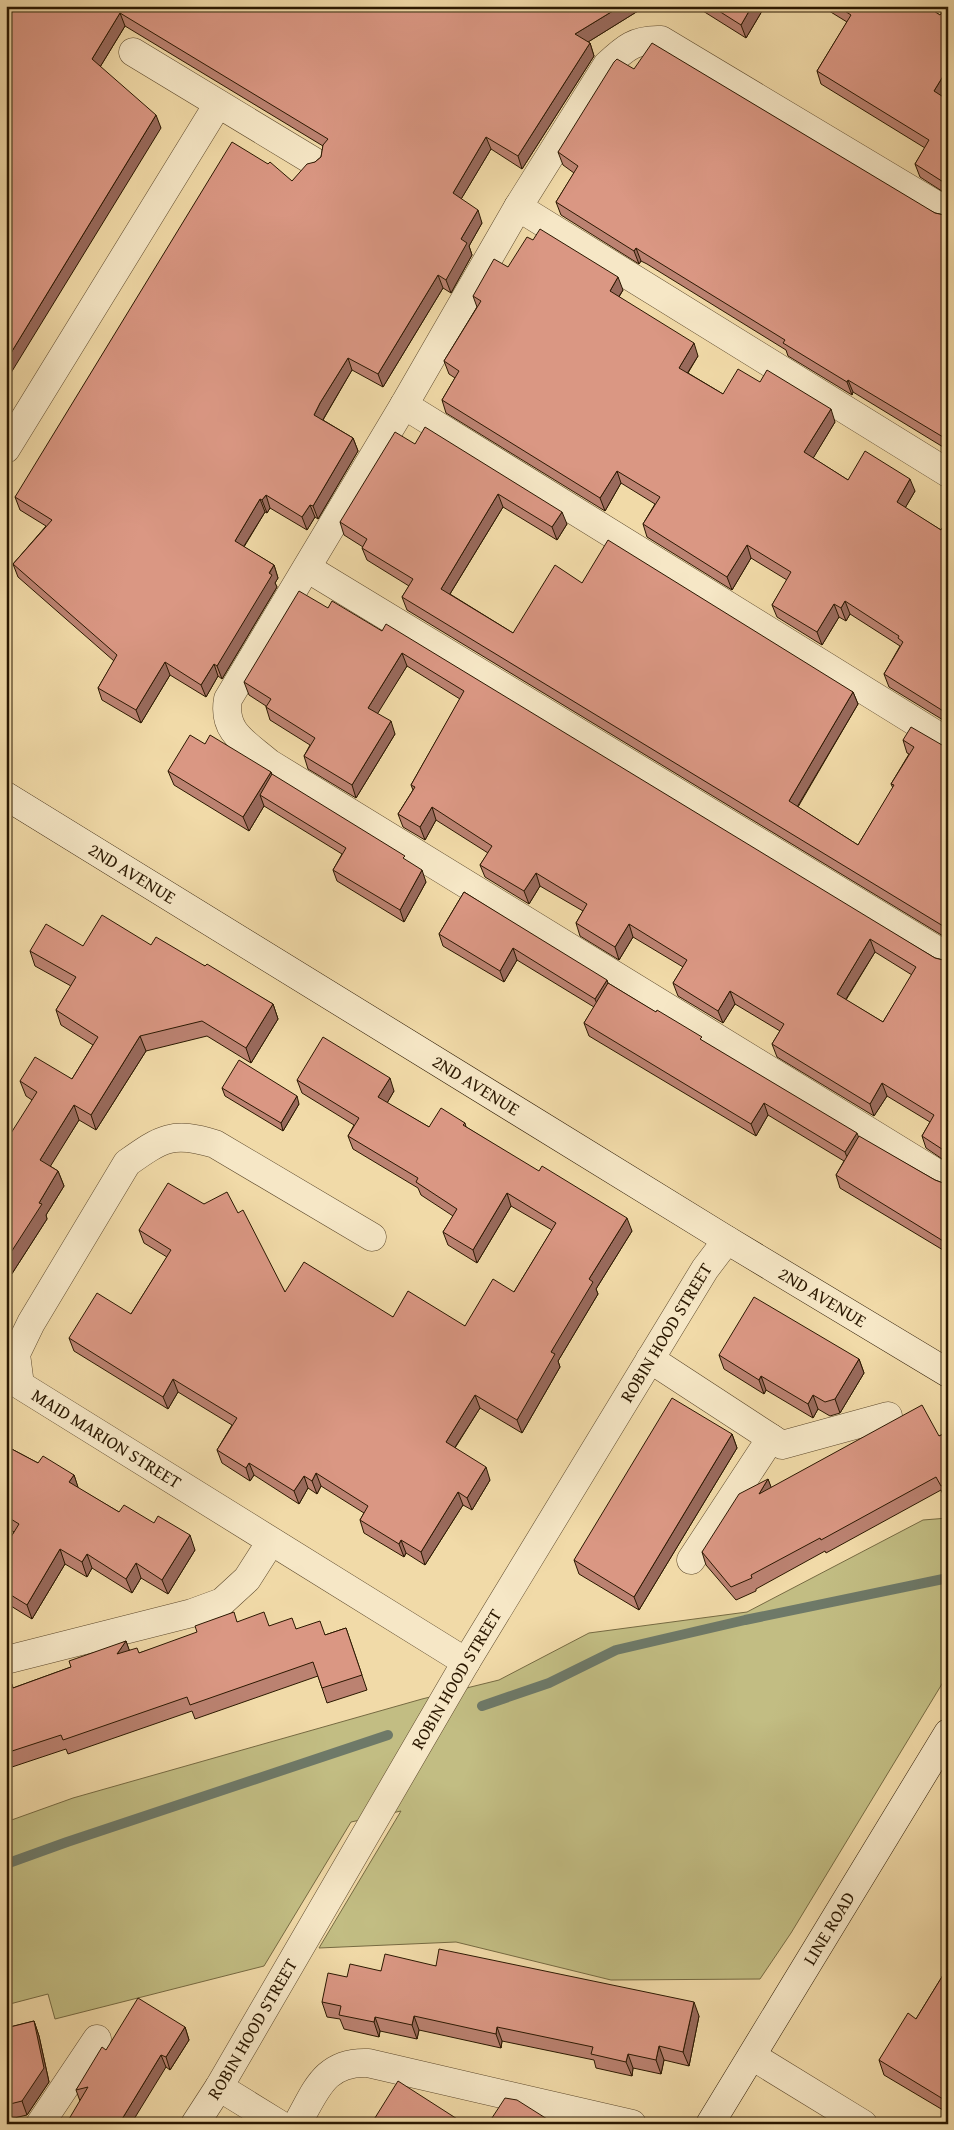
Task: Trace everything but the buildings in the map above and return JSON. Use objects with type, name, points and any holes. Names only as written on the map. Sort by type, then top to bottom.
[{"type":"street","points":[[948,212],[661,40],[642,39],[622,51],[607,65],[518,207],[404,405],[228,699],[225,714],[232,731],[269,763],[948,1180]]},
{"type":"street","points":[[132,52],[313,161]]},
{"type":"street","points":[[6,449],[218,104]]},
{"type":"street","points":[[518,207],[948,473]]},
{"type":"street","points":[[404,405],[948,742]]},
{"type":"street","points":[[307,568],[948,957]]},
{"type":"street","name":"2ND AVENUE","points":[[6,796],[727,1240],[948,1373]]},
{"type":"street","name":"MAID MARION STREET","points":[[372,1237],[215,1144],[190,1136],[172,1138],[149,1147],[127,1163],[31,1322],[16,1354],[13,1385],[466,1662]]},
{"type":"street","name":"ROBIN HOOD STREET","points":[[195,2124],[466,1662],[705,1269],[727,1240]]},
{"type":"street","points":[[650,1359],[782,1445],[888,1416]]},
{"type":"street","points":[[692,1560],[770,1438]]},
{"type":"street","points":[[6,1660],[192,1613],[222,1602],[248,1579],[270,1543]]},
{"type":"street","name":"LINE ROAD","points":[[710,2124],[948,1733]]},
{"type":"street","points":[[40,2124],[97,2039]]},
{"type":"street","points":[[752,2056],[863,2124]]},
{"type":"street","points":[[296,2124],[327,2075],[338,2067],[353,2063],[368,2063],[632,2124]]},
{"type":"street","points":[[219,2086],[279,2124]]},
{"type":"shaded area","points":[[948,1518],[948,1674],[791,1933],[760,1979],[611,1980],[456,1942],[319,1948],[401,1811],[351,1822],[264,1966],[55,2019],[48,1994],[6,2005],[6,1822],[73,1798],[422,1699],[499,1680],[589,1633],[747,1612],[923,1520]]},
{"type":"waterway","points":[[482,1706],[549,1683],[616,1650],[745,1620],[948,1578]]},
{"type":"waterway","points":[[6,1864],[388,1735]]}]
